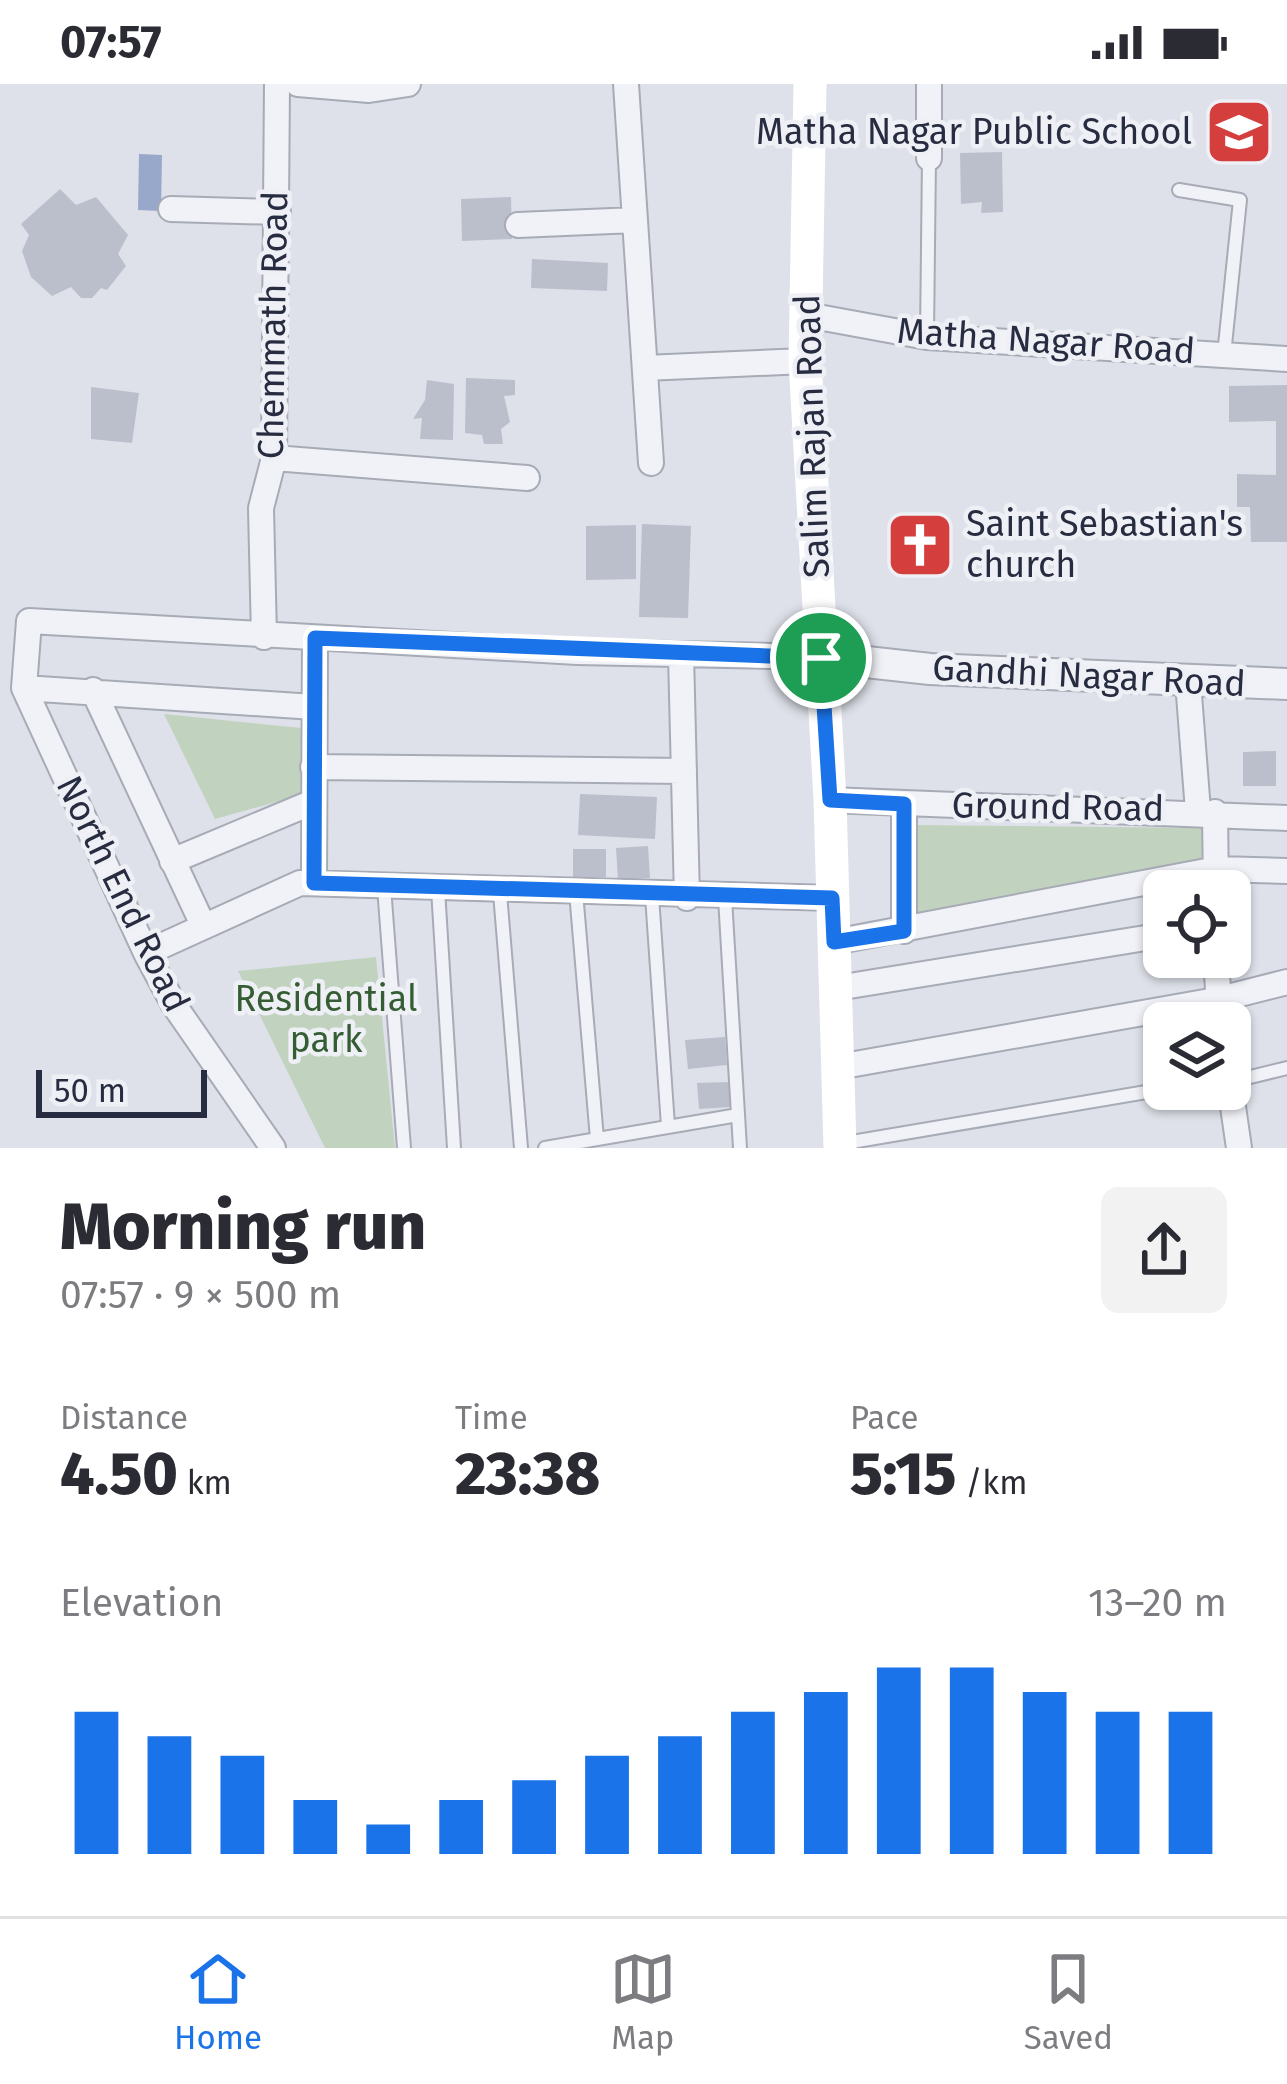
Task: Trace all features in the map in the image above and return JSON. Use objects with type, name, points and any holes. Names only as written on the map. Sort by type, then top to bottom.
[{"type":"main road","name":"Salim Rajan Road","points":[[810,84],[805,361],[830,800],[840,1146]]},
{"type":"street","name":"Chemmath Road","points":[[264,637],[261,508],[274,458],[277,84]]},
{"type":"street","points":[[298,84],[369,91],[408,84]]},
{"type":"street","points":[[626,84],[651,464]]},
{"type":"street","points":[[929,84],[929,158]]},
{"type":"street","points":[[171,209],[278,212]]},
{"type":"street","points":[[518,225],[635,220]]},
{"type":"street","name":"Matha Nagar Road","points":[[807,315],[927,337],[1287,359]]},
{"type":"street","points":[[644,368],[805,361]]},
{"type":"street","points":[[274,458],[526,478]]},
{"type":"street","name":"Gandhi Nagar Road","points":[[29,621],[264,637],[821,658],[1188,682],[1287,683]]},
{"type":"street","name":"North End Road","points":[[29,621],[24,688],[146,953],[174,1006],[274,1148]]},
{"type":"street","points":[[314,883],[315,638]]},
{"type":"street","points":[[681,654],[687,898]]},
{"type":"street","points":[[1188,682],[1216,870]]},
{"type":"street","points":[[24,688],[314,707]]},
{"type":"street","points":[[93,690],[203,925]]},
{"type":"street","points":[[313,766],[684,771]]},
{"type":"street","name":"Ground Road","points":[[830,800],[1207,811],[1287,818]]},
{"type":"street","points":[[172,861],[313,802]]},
{"type":"street","points":[[904,804],[904,931]]},
{"type":"street","points":[[1251,876],[1287,871]]},
{"type":"street","points":[[146,953],[300,883],[500,893],[832,898]]},
{"type":"street","points":[[834,942],[1143,892]]},
{"type":"street","points":[[837,988],[1143,938]]},
{"type":"street","points":[[1239,1002],[1287,982]]},
{"type":"street","points":[[838,1067],[1143,1022]]},
{"type":"street","points":[[1234,1110],[1239,1148]]},
{"type":"lane","points":[[927,337],[929,158]]},
{"type":"lane","points":[[1179,190],[1240,200],[1224,355]]},
{"type":"lane","points":[[384,887],[404,1148]]},
{"type":"lane","points":[[438,889],[454,1148]]},
{"type":"lane","points":[[576,892],[597,1138]]},
{"type":"lane","points":[[500,893],[521,1148]]},
{"type":"lane","points":[[652,896],[668,1126]]},
{"type":"lane","points":[[725,898],[740,1148]]},
{"type":"lane","points":[[1251,1078],[1287,1068]]},
{"type":"lane","points":[[840,1146],[1143,1093]]},
{"type":"lane","points":[[544,1148],[738,1114]]},
{"type":"green space","points":[[164,714],[301,728],[305,794],[215,819]]},
{"type":"green space","points":[[912,825],[1207,828],[1207,859],[914,914]]},
{"type":"green space","name":"Residential park","points":[[376,957],[395,1148],[325,1148],[238,971]]},
{"type":"water","points":[[139,154],[162,155],[161,211],[138,210]]},
{"type":"building","points":[[1002,152],[1003,212],[981,213],[982,202],[961,204],[960,153]]},
{"type":"building","points":[[60,189],[76,205],[96,197],[128,235],[118,254],[126,266],[107,290],[101,288],[92,298],[81,298],[71,287],[52,296],[31,277],[22,251],[29,235],[21,224]]},
{"type":"building","points":[[511,197],[512,239],[462,241],[461,199]]},
{"type":"building","points":[[532,259],[608,263],[607,291],[531,288]]},
{"type":"building","points":[[466,378],[515,380],[515,395],[504,396],[510,422],[501,429],[503,444],[484,444],[482,435],[465,433]]},
{"type":"building","points":[[427,380],[454,384],[453,440],[420,439],[422,418],[413,419],[425,400]]},
{"type":"building","points":[[1287,385],[1287,542],[1251,542],[1250,507],[1237,507],[1237,474],[1276,475],[1276,421],[1229,422],[1229,386]]},
{"type":"building","points":[[91,387],[139,393],[132,443],[91,439]]},
{"type":"building","points":[[642,524],[691,526],[688,618],[639,617]]},
{"type":"building","points":[[636,525],[636,579],[586,580],[586,526]]},
{"type":"building","points":[[1276,751],[1276,786],[1243,786],[1243,752]]},
{"type":"building","points":[[580,794],[657,797],[655,839],[578,835]]},
{"type":"building","points":[[648,846],[650,878],[618,880],[616,848]]},
{"type":"building","points":[[573,849],[606,849],[606,877],[573,877]]},
{"type":"building","points":[[725,1037],[727,1065],[688,1069],[685,1040]]},
{"type":"building","points":[[729,1082],[730,1107],[699,1109],[697,1083]]},
{"type":"place","name":"Matha Nagar Public School","points":[[1239,132]]},
{"type":"place","name":"Saint Sebastian's church","points":[[920,545]]},
{"type":"route","points":[[315,638],[577,652],[821,658],[830,800],[904,804],[904,931],[834,942],[832,898],[500,893],[314,883],[315,638]]}]
